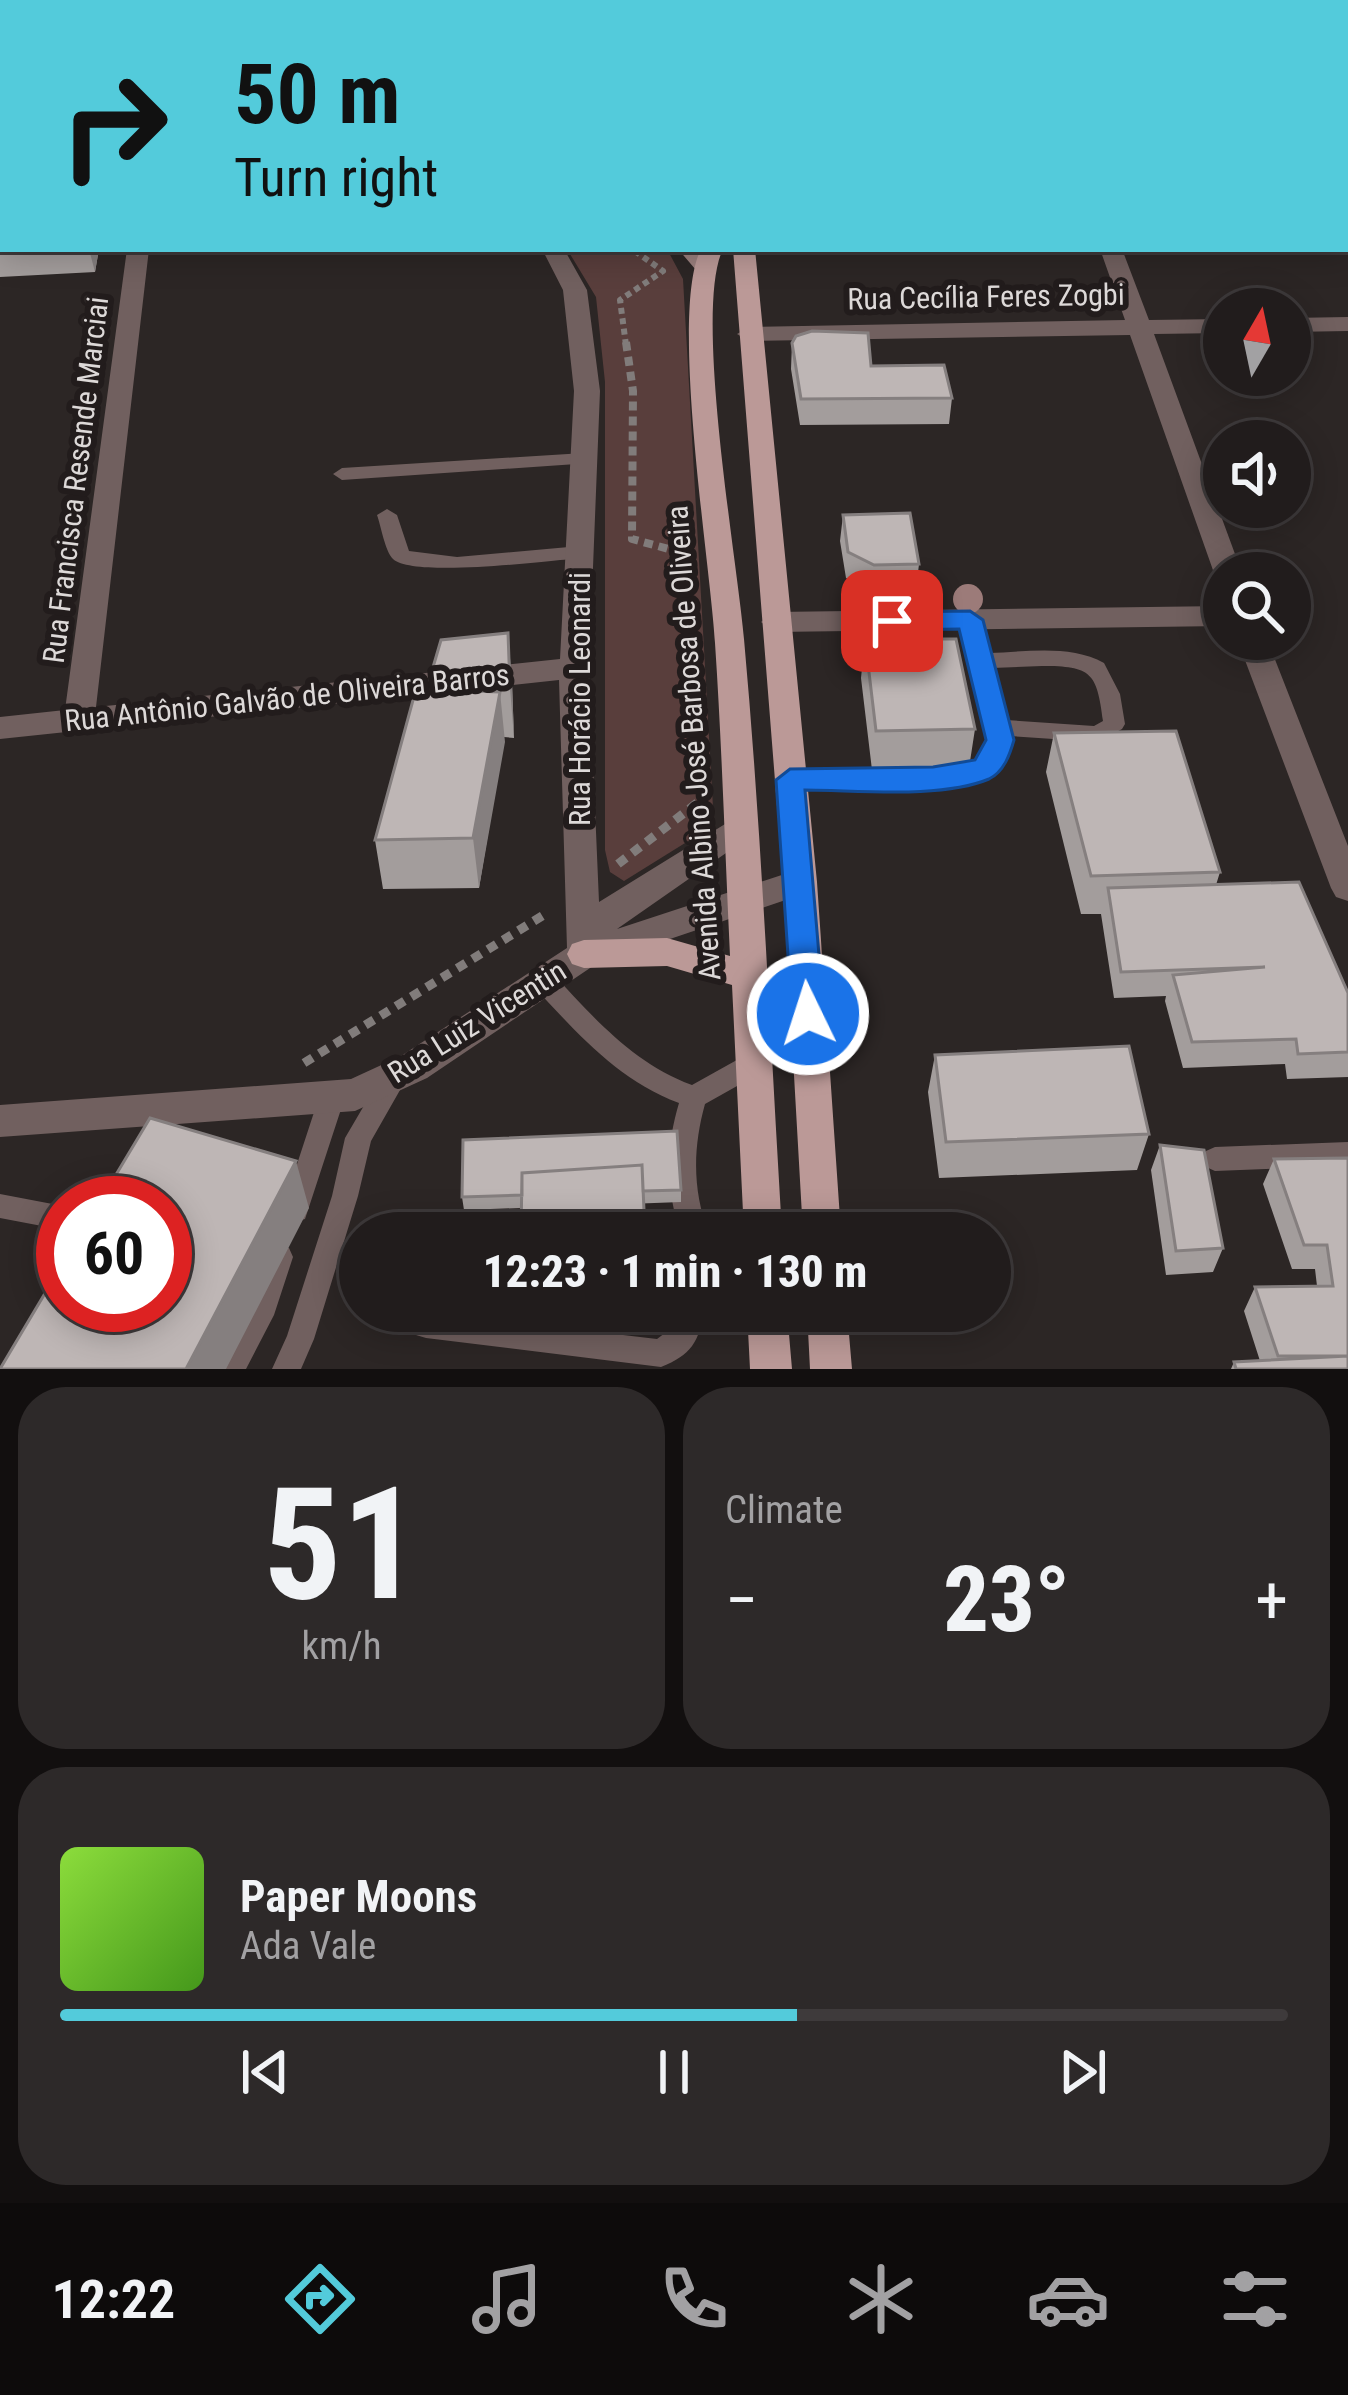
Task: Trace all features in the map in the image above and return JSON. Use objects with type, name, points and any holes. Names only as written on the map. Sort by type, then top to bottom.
[{"type":"main road","points":[[744,252],[800,882],[821,1212]]},
{"type":"main road","points":[[702,254],[746,301]]},
{"type":"main road","name":"Avenida Albino José Barbosa de Oliveira","points":[[702,254],[701,347],[730,642],[762,1212]]},
{"type":"main road","points":[[584,954],[668,952],[750,976]]},
{"type":"main road","points":[[768,1332],[771,1369]]},
{"type":"main road","points":[[828,1332],[831,1369]]},
{"type":"street","name":"Rua Francisca Resende Marciai","points":[[79,719],[138,252]]},
{"type":"street","name":"Rua Horácio Leonardi","points":[[555,252],[575,290],[587,391],[574,668],[584,954]]},
{"type":"street","points":[[1112,252],[1221,552]]},
{"type":"street","points":[[1311,325],[1348,324]]},
{"type":"street","name":"Rua Cecília Feres Zogbi","points":[[749,334],[1203,326]]},
{"type":"street","points":[[775,622],[1203,616]]},
{"type":"street","points":[[1260,660],[1348,888]]},
{"type":"street","name":"Rua Antônio Galvão de Oliveira Barros","points":[[0,728],[574,668]]},
{"type":"street","points":[[584,954],[609,913],[738,828]]},
{"type":"street","name":"Rua Luiz Vicentin","points":[[0,1121],[355,1095],[395,1076],[584,954],[800,882]]},
{"type":"lane","points":[[342,473],[584,458]]},
{"type":"lane","points":[[387,515],[401,556],[457,563],[580,553]]},
{"type":"lane","points":[[790,780],[933,778],[984,770],[996,754],[997,727],[970,620]]},
{"type":"lane","points":[[980,661],[1080,660],[1096,668],[1109,690],[1114,724],[1098,734],[997,727]]},
{"type":"lane","points":[[544,981],[626,1067],[662,1088],[694,1097]]},
{"type":"lane","points":[[686,1212],[682,1132],[694,1097],[753,1064]]},
{"type":"lane","points":[[286,1369],[339,1216],[358,1138],[395,1076]]},
{"type":"lane","points":[[231,1369],[260,1315],[332,1097]]},
{"type":"lane","points":[[1215,1160],[1348,1154]]},
{"type":"lane","points":[[0,1206],[36,1213]]},
{"type":"lane","points":[[485,1332],[661,1353],[686,1332]]},
{"type":"shaded area","points":[[569,252],[669,252],[683,279],[714,825],[624,881],[610,872],[605,850],[605,382],[596,297]]},
{"type":"building","points":[[812,331],[868,333],[871,366],[944,365],[952,398],[801,399],[792,343],[796,336]]},
{"type":"building","points":[[910,513],[919,564],[874,565],[848,552],[843,515]]},
{"type":"building","points":[[508,633],[510,688],[429,681],[441,640]]},
{"type":"building","points":[[865,639],[956,639],[975,729],[876,731]]},
{"type":"building","points":[[416,689],[500,692],[473,838],[375,840]]},
{"type":"building","points":[[1176,731],[1220,872],[1091,876],[1054,733]]},
{"type":"building","points":[[1299,882],[1348,993],[1348,1052],[1298,1054],[1296,1039],[1192,1042],[1173,975],[1265,967],[1121,972],[1108,888]]},
{"type":"building","points":[[1129,1046],[1149,1134],[946,1142],[935,1055]]},
{"type":"building","points":[[150,1118],[296,1161],[186,1369],[0,1369],[36,1308],[36,1332],[192,1332],[192,1176],[115,1176]]},
{"type":"building","points":[[677,1131],[681,1190],[643,1191],[642,1165],[522,1173],[522,1195],[462,1197],[463,1140]]},
{"type":"building","points":[[1160,1145],[1204,1150],[1223,1248],[1176,1251]]},
{"type":"building","points":[[1348,1158],[1348,1356],[1278,1356],[1255,1287],[1333,1286],[1327,1245],[1304,1245],[1274,1159]]},
{"type":"building","points":[[642,1165],[644,1212],[521,1212],[522,1173]]},
{"type":"building","points":[[1348,1356],[1348,1369],[1236,1369],[1234,1362]]},
{"type":"route","points":[[808,1014],[790,780],[933,778],[984,770],[1000,740],[970,620],[892,621]]}]
